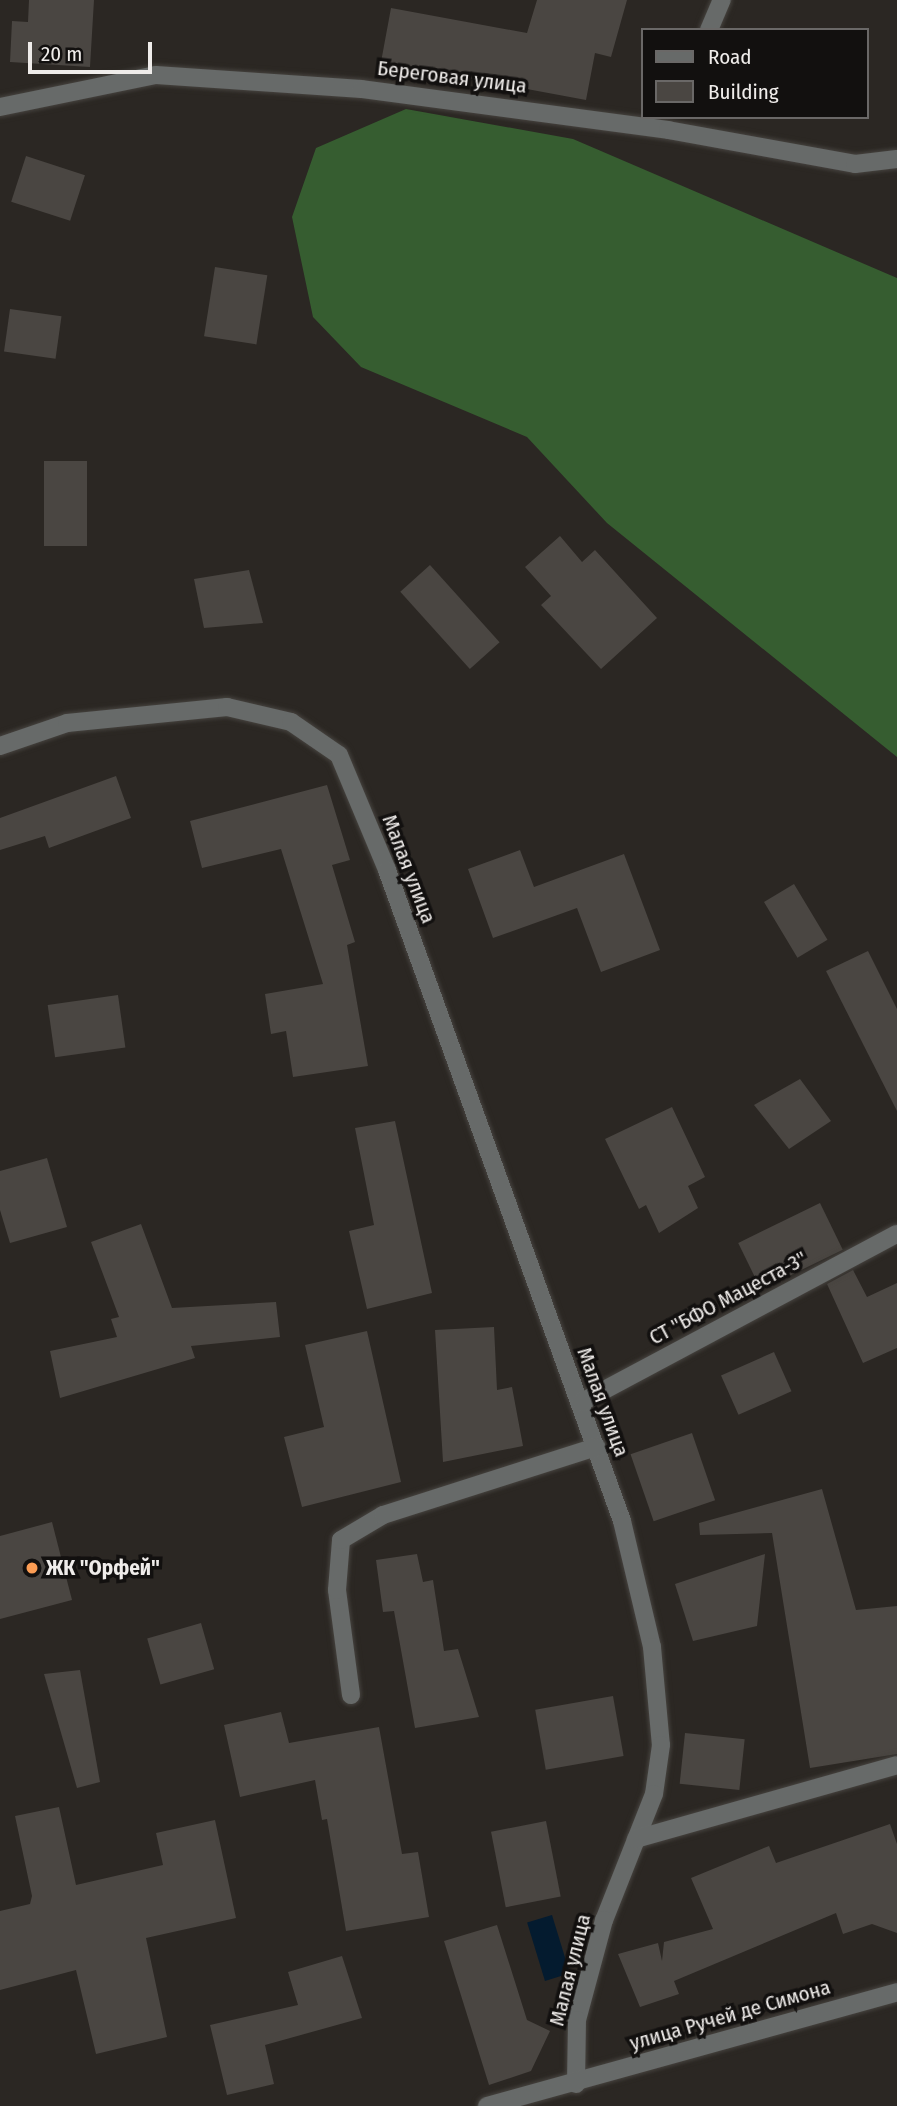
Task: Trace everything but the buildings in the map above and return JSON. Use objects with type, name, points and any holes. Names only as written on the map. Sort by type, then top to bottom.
[{"type":"street","points":[[710,28],[722,0]]},
{"type":"street","name":"Береговая улица","points":[[0,107],[156,75],[362,89],[670,123],[855,164],[897,159]]},
{"type":"street","name":"Малая улица","points":[[0,746],[67,723],[227,707],[291,722],[340,755],[387,870],[622,1521],[661,1703],[654,1794],[604,1920],[577,2020],[576,2084]]},
{"type":"street","name":"СТ \"БФО Мацеста-3\"","points":[[580,1402],[897,1234]]},
{"type":"street","points":[[351,1695],[337,1590],[341,1540],[383,1515],[596,1447]]},
{"type":"street","points":[[636,1839],[897,1765]]},
{"type":"street","name":"улица Ручей де Симона","points":[[487,2106],[576,2084],[897,1992]]},
{"type":"green space","points":[[406,109],[573,139],[897,278],[897,757],[607,523],[527,437],[361,367],[313,317],[292,217],[316,148]]},
{"type":"water","points":[[552,1915],[570,1973],[545,1981],[527,1923]]},
{"type":"place","name":"ЖК \"Орфей\"","points":[[32,1568]]}]
